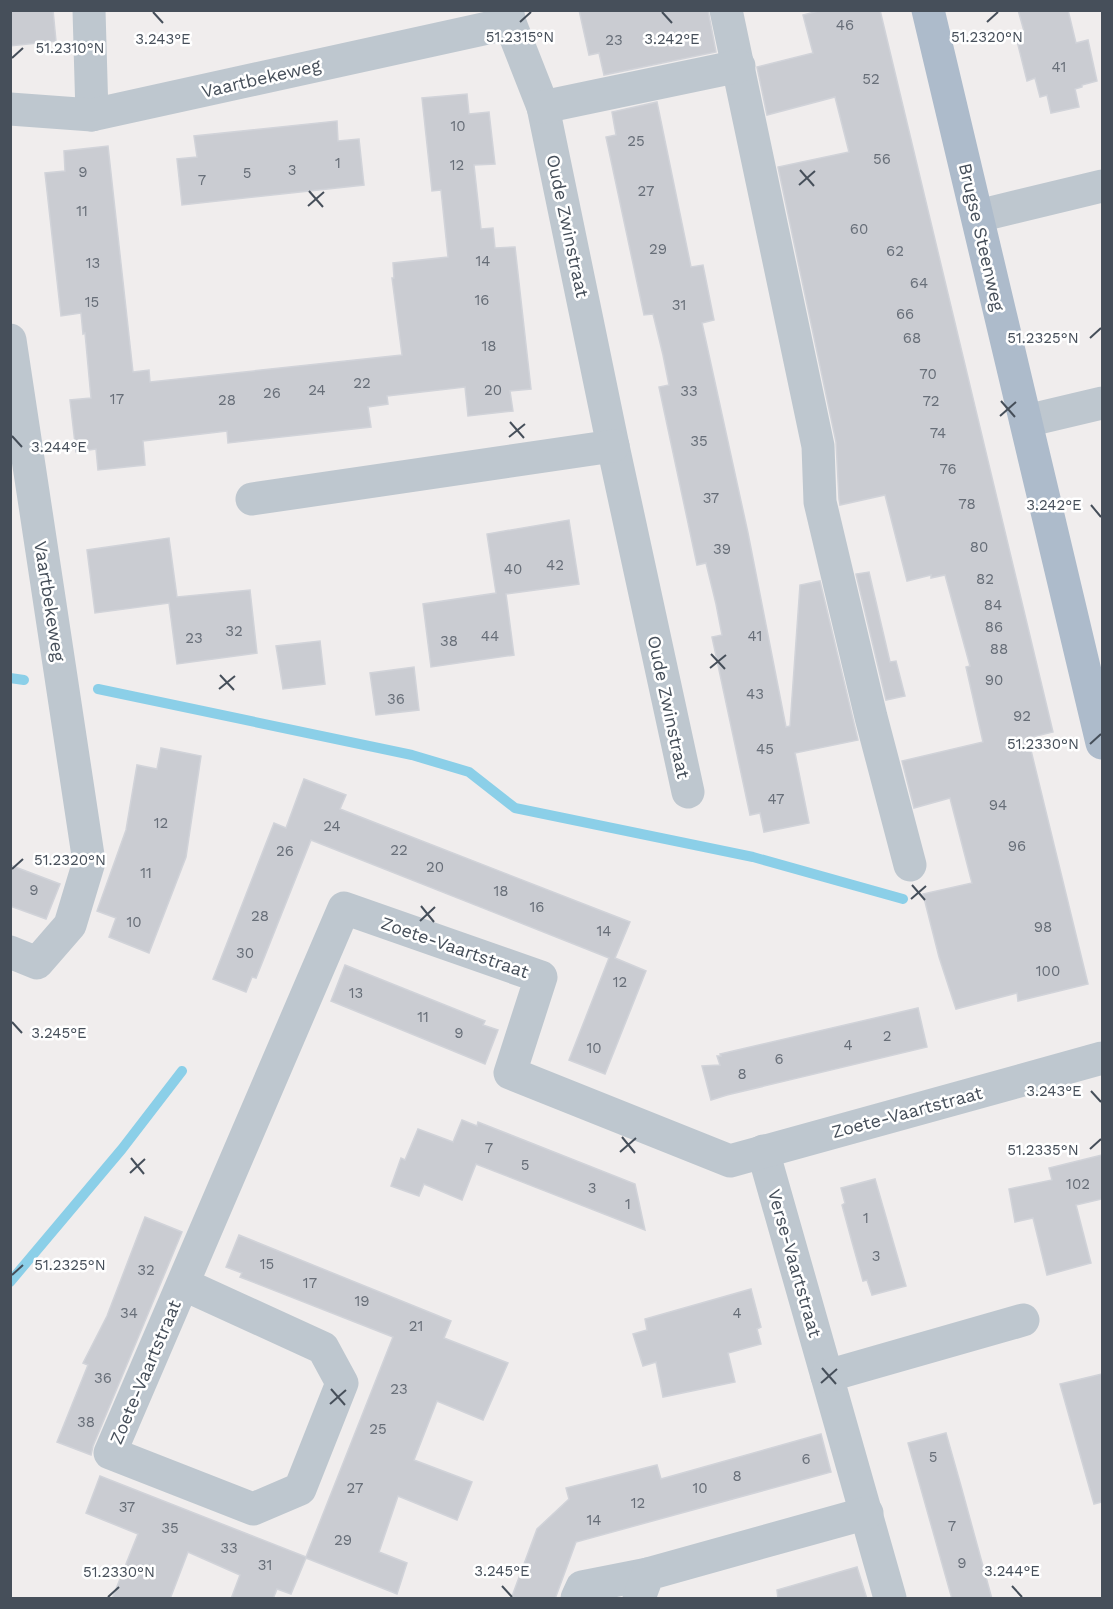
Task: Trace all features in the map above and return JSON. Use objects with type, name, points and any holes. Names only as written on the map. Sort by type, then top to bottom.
[{"type":"main road","name":"Brugse Steenweg","points":[[928,10],[1102,743]]},
{"type":"street","points":[[89,10],[92,116]]},
{"type":"street","points":[[726,10],[818,446],[820,502],[871,717],[910,865]]},
{"type":"street","name":"Vaartbekeweg","points":[[10,109],[92,116],[509,17]]},
{"type":"street","name":"Oude Zwinstraat","points":[[509,17],[543,107],[688,792]]},
{"type":"street","points":[[543,107],[739,66]]},
{"type":"street","points":[[978,216],[1102,186]]},
{"type":"street","name":"Vaartbekeweg","points":[[10,340],[89,862],[70,925],[37,963],[10,952]]},
{"type":"street","points":[[1026,421],[1102,403]]},
{"type":"street","points":[[252,499],[613,446]]},
{"type":"street","name":"Zoete-Vaartstraat","points":[[183,1284],[323,1348],[342,1383],[300,1489],[253,1509],[110,1453],[344,908],[541,977],[510,1073],[730,1161],[1102,1058]]},
{"type":"street","name":"Verse-Vaartstraat","points":[[763,1151],[890,1599]]},
{"type":"street","points":[[827,1376],[1023,1320]]},
{"type":"street","points":[[577,1599],[582,1587],[643,1586],[867,1513]]},
{"type":"building","points":[[10,10],[53,10],[56,41],[10,46]]},
{"type":"building","points":[[579,10],[708,10],[716,52],[604,75],[599,53],[589,55]]},
{"type":"building","points":[[822,10],[880,10],[1053,732],[1028,738],[1088,984],[1018,1001],[1017,993],[956,1009],[939,957],[923,894],[972,883],[950,798],[914,808],[902,761],[983,742],[966,667],[970,666],[945,575],[931,578],[931,575],[907,581],[885,495],[840,505],[836,442],[778,167],[849,152],[835,97],[767,115],[757,67],[813,53],[803,15]]},
{"type":"building","points":[[1018,10],[1068,10],[1076,43],[1088,40],[1097,81],[1075,89],[1079,107],[1051,113],[1047,95],[1040,97],[1035,78],[1027,81],[1015,33],[1024,31]]},
{"type":"building","points":[[467,94],[469,114],[489,112],[495,164],[474,165],[481,229],[493,228],[495,248],[515,247],[531,389],[510,391],[513,411],[468,416],[465,387],[387,396],[388,404],[368,407],[371,427],[228,443],[227,431],[143,441],[145,465],[98,470],[96,449],[76,452],[70,400],[91,398],[85,333],[83,334],[81,313],[61,316],[45,173],[65,171],[64,151],[108,146],[133,372],[149,370],[150,382],[402,355],[392,278],[394,278],[393,263],[448,257],[441,190],[432,191],[422,98]]},
{"type":"building","points":[[657,102],[691,267],[703,265],[714,320],[702,323],[748,533],[786,727],[790,726],[800,585],[820,581],[858,740],[795,753],[809,823],[764,832],[760,813],[750,815],[712,637],[722,635],[716,604],[706,563],[697,565],[659,387],[669,385],[663,355],[653,314],[644,315],[606,137],[616,135],[612,112]]},
{"type":"building","points":[[337,121],[338,141],[359,139],[364,185],[182,205],[177,159],[197,157],[194,136]]},
{"type":"building","points":[[569,520],[579,584],[506,594],[514,655],[431,667],[423,604],[496,593],[487,534]]},
{"type":"building","points":[[169,538],[177,597],[250,590],[257,653],[177,664],[169,603],[95,613],[87,550]]},
{"type":"building","points":[[869,572],[890,662],[896,661],[905,696],[886,700],[856,574]]},
{"type":"building","points":[[320,641],[325,684],[283,689],[276,646]]},
{"type":"building","points":[[414,667],[419,710],[376,715],[370,673]]},
{"type":"building","points":[[161,748],[201,756],[186,857],[149,953],[109,937],[116,918],[97,911],[126,830],[137,765],[157,769]]},
{"type":"building","points":[[304,779],[346,795],[340,809],[630,922],[615,958],[646,971],[605,1074],[569,1060],[609,958],[311,840],[256,978],[252,977],[246,992],[213,979],[274,823],[286,828]]},
{"type":"building","points":[[10,865],[60,884],[46,919],[10,906]]},
{"type":"building","points":[[345,965],[485,1021],[483,1025],[498,1030],[485,1064],[331,1001]]},
{"type":"building","points":[[918,1008],[927,1047],[711,1100],[702,1066],[720,1065],[717,1056],[721,1056],[720,1054]]},
{"type":"building","points":[[462,1120],[477,1126],[478,1122],[635,1184],[645,1230],[476,1164],[462,1200],[424,1184],[419,1196],[391,1186],[401,1158],[405,1160],[418,1129],[453,1142]]},
{"type":"building","points":[[1102,1155],[1102,1199],[1076,1205],[1091,1263],[1047,1275],[1033,1218],[1015,1222],[1009,1189],[1052,1180],[1049,1168]]},
{"type":"building","points":[[875,1179],[906,1286],[872,1295],[867,1280],[863,1281],[842,1205],[845,1203],[841,1188]]},
{"type":"building","points":[[145,1217],[182,1232],[91,1455],[57,1442],[88,1365],[83,1363],[107,1316]]},
{"type":"building","points":[[239,1235],[451,1321],[444,1338],[508,1363],[483,1420],[437,1401],[414,1460],[472,1482],[457,1520],[398,1496],[379,1552],[407,1563],[397,1594],[306,1558],[291,1594],[277,1589],[273,1599],[231,1599],[240,1575],[188,1552],[170,1599],[112,1599],[138,1534],[86,1513],[100,1476],[306,1557],[393,1337],[240,1277],[242,1273],[226,1267]]},
{"type":"building","points":[[751,1289],[761,1327],[757,1329],[761,1344],[728,1353],[735,1382],[663,1397],[656,1362],[643,1366],[633,1334],[647,1330],[645,1319]]},
{"type":"building","points":[[1102,1374],[1102,1502],[1094,1504],[1060,1384]]},
{"type":"building","points":[[946,1433],[992,1599],[952,1599],[908,1443]]},
{"type":"building","points":[[821,1434],[831,1472],[576,1542],[555,1599],[511,1599],[537,1529],[569,1499],[566,1488],[657,1465],[661,1479]]},
{"type":"building","points":[[857,1567],[867,1599],[778,1599],[777,1590]]},
{"type":"waterway","points":[[10,678],[24,680]]},
{"type":"waterway","points":[[98,689],[412,755],[469,772],[515,808],[753,857],[903,899]]},
{"type":"waterway","points":[[10,1282],[122,1149],[182,1071]]}]
